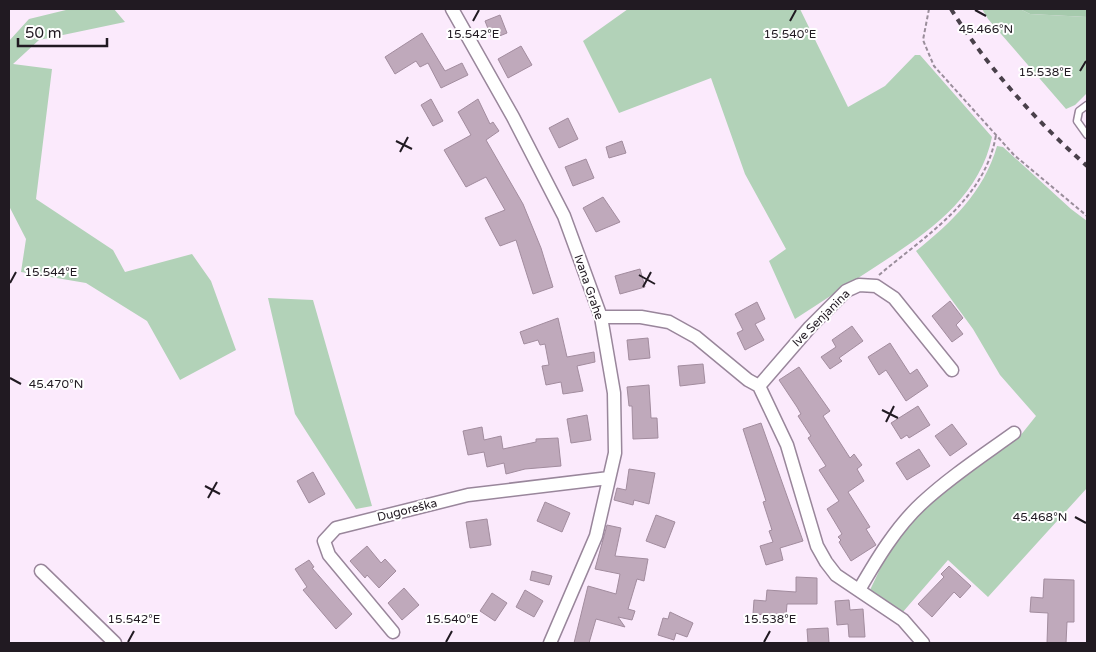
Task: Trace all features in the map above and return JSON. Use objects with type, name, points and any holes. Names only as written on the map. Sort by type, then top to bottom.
[{"type":"street","name":"Ivana Grahe","points":[[452,9],[513,117],[564,216],[601,317],[614,393],[615,453],[596,536],[550,643]]},
{"type":"street","name":"Ive Senjanina","points":[[759,386],[810,327],[846,291],[859,285],[876,286],[894,298],[952,370]]},
{"type":"street","points":[[601,317],[641,317],[669,322],[696,337],[748,380],[759,386],[787,445],[817,546],[836,575],[903,620],[923,643]]},
{"type":"street","points":[[859,590],[885,546],[921,504],[955,476],[1014,433]]},
{"type":"street","name":"Dugoreška","points":[[393,632],[328,555],[324,541],[336,528],[468,495],[609,478]]},
{"type":"street","points":[[41,571],[115,643]]},
{"type":"lane","points":[[1087,105],[1079,111],[1077,121],[1087,136]]},
{"type":"path","points":[[929,9],[923,40],[934,66],[1014,154],[1087,216]]},
{"type":"path","points":[[867,285],[943,224],[966,200],[993,152],[996,135]]},
{"type":"green space","points":[[70,9],[114,9],[125,22],[39,40],[13,64],[52,69],[36,199],[113,250],[125,272],[192,254],[211,281],[236,350],[180,380],[147,321],[86,283],[21,272],[26,239],[9,206],[9,41],[29,19]]},
{"type":"green space","points":[[628,9],[800,9],[848,107],[885,86],[915,55],[920,55],[992,137],[985,159],[975,180],[962,198],[929,229],[795,319],[769,261],[786,249],[745,174],[711,78],[619,113],[583,41]]},
{"type":"green space","points":[[982,9],[1020,9],[1030,14],[1087,17],[1087,93],[1075,105],[1066,109],[988,19]]},
{"type":"green space","points":[[1020,9],[1087,9],[1087,17],[1030,14]]},
{"type":"green space","points":[[997,146],[1003,147],[1071,209],[1087,221],[1087,488],[988,597],[948,560],[902,613],[870,590],[890,548],[940,492],[1020,436],[1036,416],[1000,375],[973,329],[916,251],[954,218],[965,205],[984,178]]},
{"type":"green space","points":[[268,298],[313,300],[372,506],[356,509],[295,414]]},
{"type":"building","points":[[500,15],[507,33],[492,39],[485,21]]},
{"type":"building","points":[[422,33],[445,71],[462,63],[468,75],[441,88],[428,63],[420,67],[416,61],[395,74],[385,57]]},
{"type":"building","points":[[521,46],[532,65],[508,78],[498,59]]},
{"type":"building","points":[[431,99],[443,121],[433,126],[421,105]]},
{"type":"building","points":[[478,99],[490,124],[493,122],[499,131],[486,140],[523,204],[541,248],[553,287],[533,294],[516,240],[500,246],[485,218],[505,210],[486,177],[466,187],[444,150],[471,135],[458,112]]},
{"type":"building","points":[[568,118],[578,139],[559,148],[549,128]]},
{"type":"building","points":[[622,141],[626,153],[609,158],[606,147]]},
{"type":"building","points":[[586,159],[594,178],[573,186],[565,167]]},
{"type":"building","points":[[603,197],[620,222],[596,232],[583,208]]},
{"type":"building","points":[[640,269],[645,287],[620,294],[615,276]]},
{"type":"building","points":[[950,301],[963,318],[956,325],[963,334],[952,342],[932,316]]},
{"type":"building","points":[[757,302],[765,319],[755,324],[764,340],[745,350],[737,333],[743,330],[735,314]]},
{"type":"building","points":[[558,318],[567,357],[594,352],[595,362],[577,366],[583,391],[563,394],[561,382],[546,385],[542,366],[549,365],[545,344],[540,345],[538,340],[524,344],[520,332]]},
{"type":"building","points":[[852,326],[863,341],[839,358],[842,361],[830,369],[821,357],[836,347],[832,340]]},
{"type":"building","points":[[648,338],[650,358],[629,360],[627,340]]},
{"type":"building","points":[[890,343],[910,374],[917,369],[928,386],[906,401],[886,370],[879,375],[868,357]]},
{"type":"building","points":[[703,364],[705,383],[680,386],[678,366]]},
{"type":"building","points":[[799,367],[830,411],[823,416],[850,458],[854,454],[862,465],[857,469],[864,481],[848,492],[870,527],[866,529],[876,545],[851,561],[839,542],[841,540],[838,537],[842,534],[827,509],[839,501],[819,470],[826,466],[808,438],[811,436],[798,416],[801,414],[779,380]]},
{"type":"building","points":[[649,385],[651,418],[657,418],[658,438],[633,439],[632,406],[629,406],[627,387]]},
{"type":"building","points":[[918,406],[930,425],[909,438],[907,435],[901,439],[891,423]]},
{"type":"building","points":[[587,415],[591,440],[571,443],[567,419]]},
{"type":"building","points":[[761,423],[803,541],[780,548],[783,560],[766,565],[760,546],[773,542],[769,531],[772,530],[763,502],[766,501],[743,429]]},
{"type":"building","points":[[952,424],[967,444],[950,456],[935,436]]},
{"type":"building","points":[[482,427],[484,440],[501,436],[503,449],[536,442],[536,439],[558,438],[561,466],[525,469],[506,474],[504,463],[487,467],[484,452],[468,455],[463,431]]},
{"type":"building","points":[[919,449],[930,466],[907,480],[896,463]]},
{"type":"building","points":[[629,469],[655,473],[649,504],[634,500],[633,505],[614,500],[617,488],[626,490]]},
{"type":"building","points":[[313,472],[325,494],[309,503],[297,481]]},
{"type":"building","points":[[545,502],[570,513],[562,532],[537,521]]},
{"type":"building","points":[[656,515],[675,522],[665,548],[646,541]]},
{"type":"building","points":[[487,519],[491,545],[470,548],[466,522]]},
{"type":"building","points":[[607,525],[621,528],[615,556],[648,559],[644,581],[637,579],[628,609],[635,611],[632,620],[618,617],[625,627],[596,619],[589,643],[574,643],[588,586],[616,594],[620,574],[595,569]]},
{"type":"building","points":[[367,546],[381,563],[385,559],[396,571],[379,588],[367,575],[365,578],[350,561]]},
{"type":"building","points":[[309,560],[314,567],[312,568],[352,614],[336,629],[303,590],[307,587],[295,569]]},
{"type":"building","points":[[949,566],[971,586],[960,598],[954,592],[932,617],[918,604],[944,577],[941,574]]},
{"type":"building","points":[[532,571],[552,576],[549,585],[530,580]]},
{"type":"building","points":[[796,577],[817,578],[817,604],[787,604],[786,616],[753,614],[754,600],[766,601],[767,590],[796,592]]},
{"type":"building","points":[[1044,579],[1074,580],[1074,622],[1067,622],[1066,643],[1047,643],[1048,613],[1030,612],[1031,597],[1043,598]]},
{"type":"building","points":[[404,588],[419,605],[402,620],[388,603]]},
{"type":"building","points":[[525,590],[543,601],[534,617],[516,607]]},
{"type":"building","points":[[492,593],[507,603],[495,621],[480,611]]},
{"type":"building","points":[[849,600],[850,610],[863,609],[865,637],[849,637],[848,624],[837,625],[835,601]]},
{"type":"building","points":[[670,612],[693,623],[687,637],[676,633],[674,640],[658,635],[663,618],[668,619]]},
{"type":"building","points":[[828,628],[829,643],[808,643],[807,629]]},
{"type":"railway","points":[[951,9],[965,31],[1013,92],[1087,166]]}]
